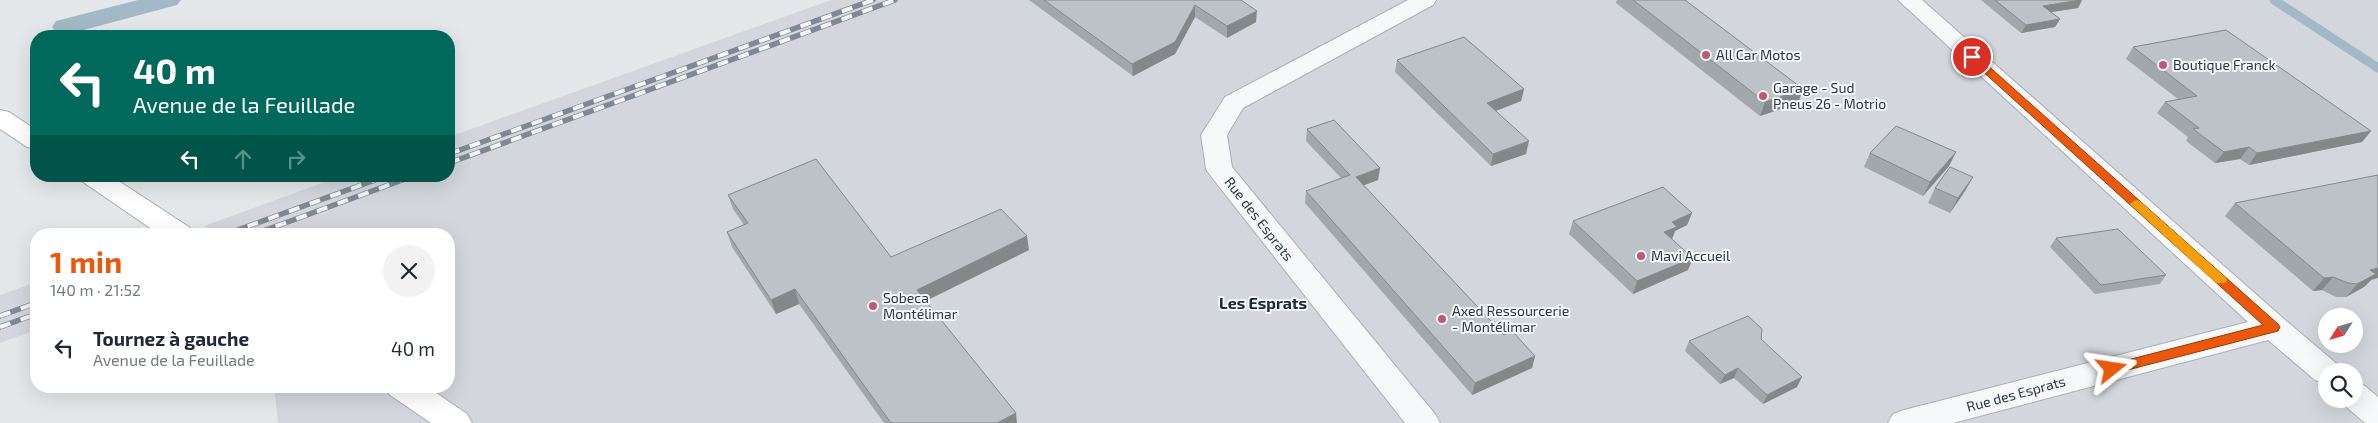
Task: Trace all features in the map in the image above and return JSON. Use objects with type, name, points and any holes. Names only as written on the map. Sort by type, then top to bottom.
[{"type":"main road","points":[[0,118],[30,137]]},
{"type":"main road","points":[[101,182],[170,228]]},
{"type":"main road","points":[[411,393],[456,423]]},
{"type":"street","name":"Rue des Esprats","points":[[1424,423],[1361,348],[1219,169],[1214,135],[1234,102],[1425,0]]},
{"type":"street","points":[[1909,0],[2318,365]]},
{"type":"street","name":"Rue des Esprats","points":[[1904,423],[2273,327]]},
{"type":"street","points":[[2363,402],[2378,415]]},
{"type":"shaded area","points":[[831,0],[2378,0],[2378,423],[278,423],[275,393],[455,393],[455,228],[208,228],[204,226],[325,182],[455,182],[455,135]]},
{"type":"shaded area","points":[[30,284],[30,332],[0,343],[0,295]]},
{"type":"building","points":[[1044,0],[1241,0],[1257,11],[1227,26],[1195,5],[1175,42],[1132,64]]},
{"type":"building","points":[[1633,0],[1685,0],[1803,89],[1765,102]]},
{"type":"building","points":[[1995,0],[2080,0],[2043,6],[2060,19],[2026,25]]},
{"type":"building","points":[[2226,30],[2371,131],[2257,153],[2249,147],[2224,152],[2193,129],[2199,128],[2165,102],[2197,96],[2133,47]]},
{"type":"building","points":[[1464,37],[1524,89],[1487,103],[1529,141],[1493,154],[1397,60]]},
{"type":"building","points":[[1334,120],[1380,168],[1356,177],[1504,335],[1512,331],[1535,356],[1475,383],[1306,191],[1350,175],[1307,129]]},
{"type":"building","points":[[1896,126],[1956,152],[1930,182],[1870,153]]},
{"type":"building","points":[[816,159],[891,257],[1001,209],[1027,236],[917,290],[1016,413],[997,423],[891,423],[795,289],[771,300],[727,232],[748,223],[728,195]]},
{"type":"building","points":[[1950,167],[1973,177],[1958,198],[1935,188]]},
{"type":"building","points":[[2378,175],[2378,268],[2370,270],[2376,274],[2357,284],[2348,283],[2333,277],[2324,278],[2235,203]]},
{"type":"building","points":[[1663,187],[1692,213],[1672,222],[1677,227],[1664,232],[1693,258],[1637,281],[1573,221]]},
{"type":"building","points":[[2118,229],[2166,275],[2101,285],[2056,238]]},
{"type":"building","points":[[1748,316],[1762,329],[1761,339],[1802,377],[1767,395],[1738,368],[1725,375],[1689,341]]},
{"type":"waterway","points":[[65,27],[168,0]]},
{"type":"waterway","points":[[2274,0],[2378,68]]},
{"type":"railway","points":[[455,152],[873,0]]},
{"type":"railway","points":[[455,161],[895,0]]},
{"type":"railway","points":[[243,228],[370,182]]},
{"type":"railway","points":[[271,228],[397,182]]},
{"type":"railway","points":[[0,316],[30,305]]},
{"type":"railway","points":[[0,327],[30,316]]},
{"type":"slow traffic","points":[[2136,204],[2221,280]]},
{"type":"place","name":"All Car Motos","points":[[1706,55]]},
{"type":"place","name":"Boutique Franck","points":[[2163,65]]},
{"type":"place","name":"Garage - Sud Pneus 26 - Motrio","points":[[1763,96]]},
{"type":"place","name":"Mavi Accueil","points":[[1641,256]]},
{"type":"place","name":"Sobeca Montélimar","points":[[873,306]]},
{"type":"place","name":"Axed Ressourcerie - Montélimar","points":[[1442,319]]},
{"type":"district","name":"Les Esprats","points":[[1263,303]]},
{"type":"route","points":[[1972,57],[2273,327],[2112,369]]}]
